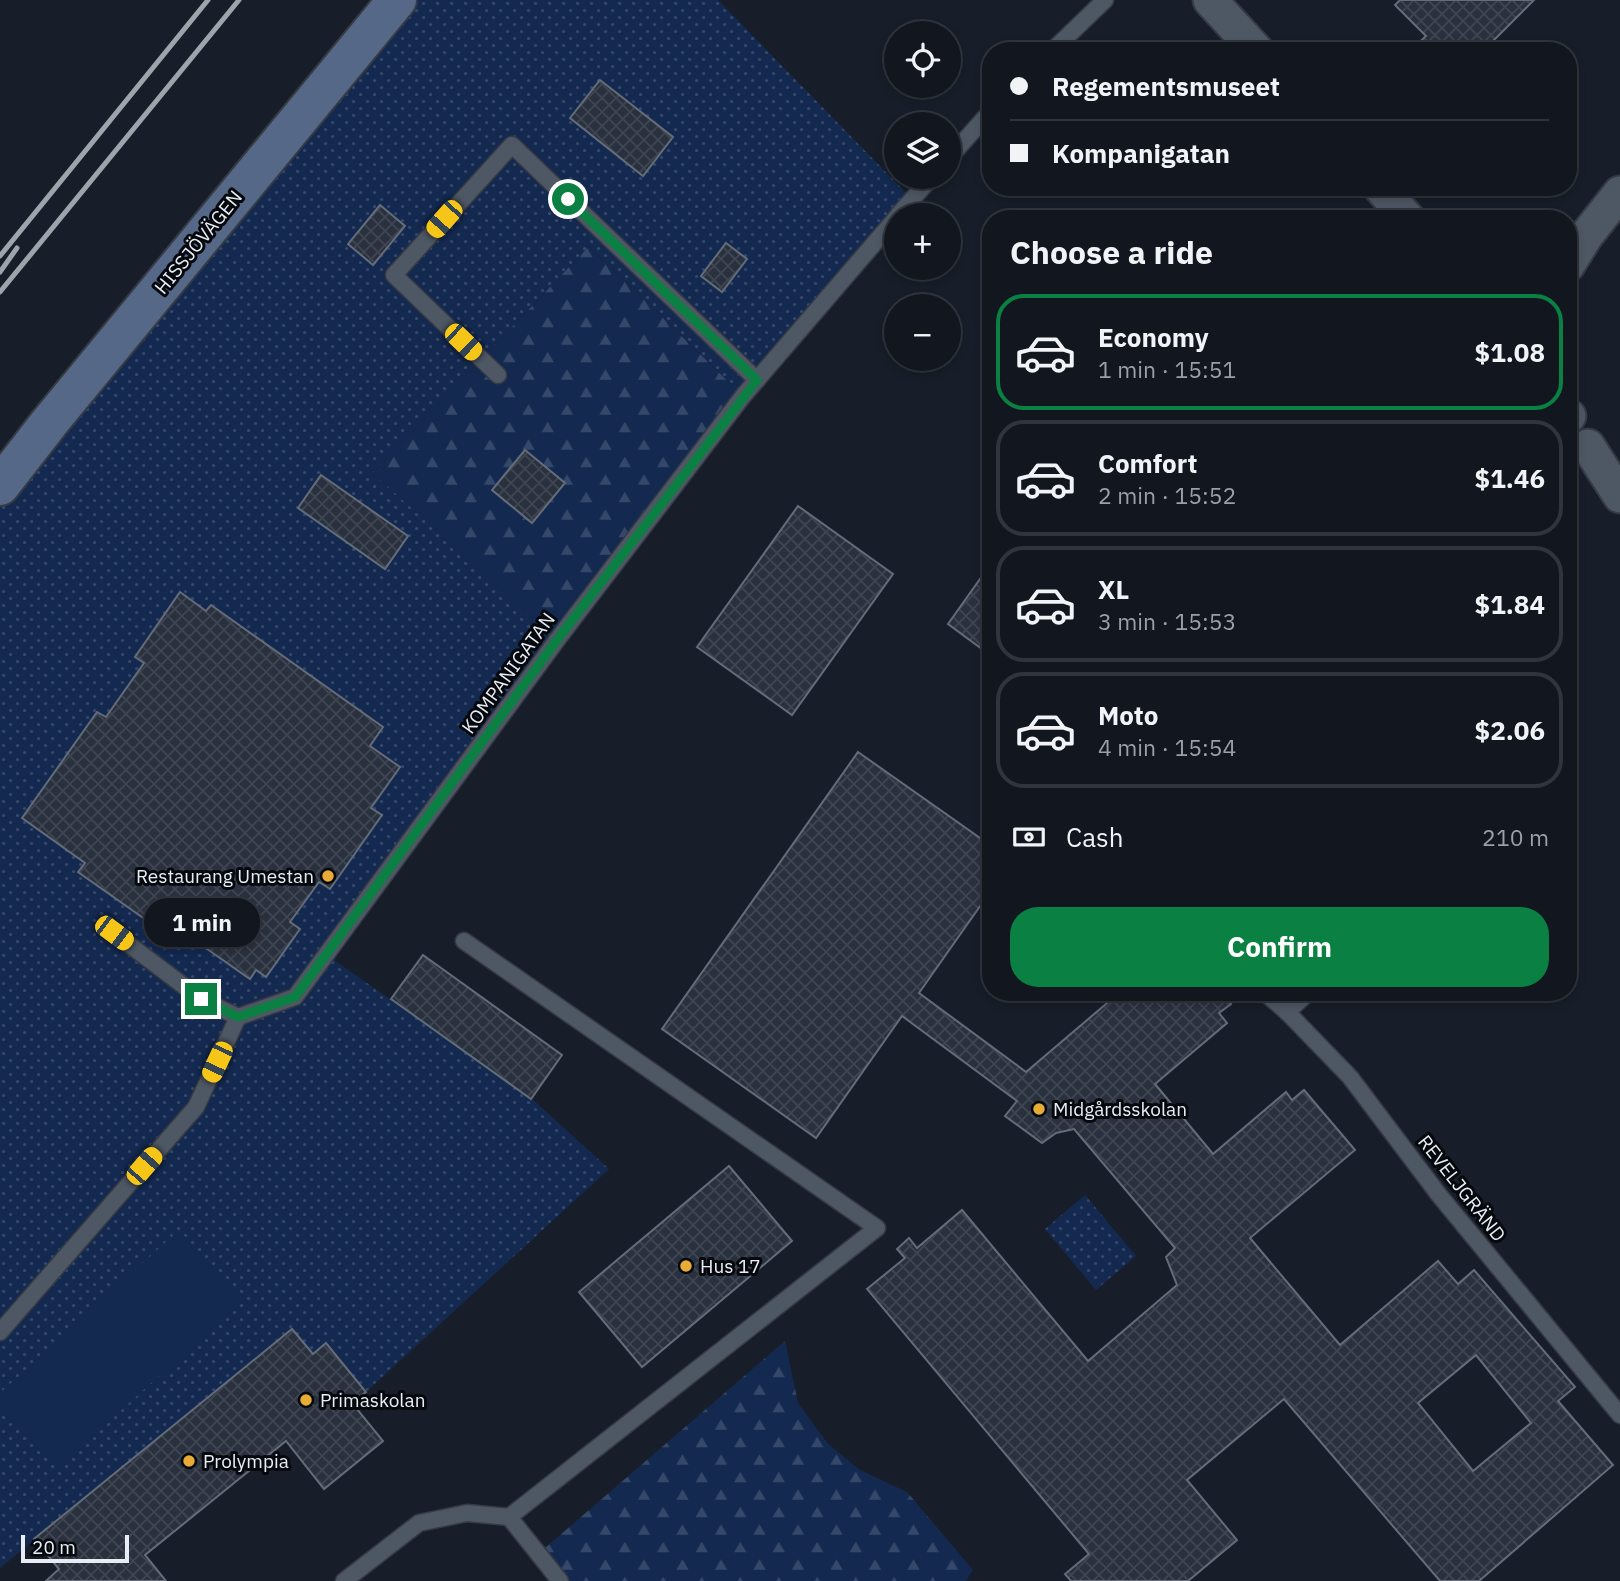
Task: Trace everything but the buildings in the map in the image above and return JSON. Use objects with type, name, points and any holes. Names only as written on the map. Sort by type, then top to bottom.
[{"type":"main road","name":"HISSJÖVÄGEN","points":[[0,486],[397,0]]},
{"type":"street","points":[[1210,0],[1249,42]]},
{"type":"street","points":[[1577,250],[1620,193]]},
{"type":"street","points":[[1388,196],[1400,210]]},
{"type":"street","points":[[1588,446],[1620,496]]},
{"type":"lane","points":[[1061,42],[1105,0]]},
{"type":"lane","points":[[961,144],[982,121]]},
{"type":"lane","points":[[498,376],[394,275],[512,145],[757,380]]},
{"type":"lane","name":"KOMPANIGATAN","points":[[909,203],[921,189]]},
{"type":"lane","name":"KOMPANIGATAN","points":[[238,1017],[295,997],[557,640],[757,380],[884,231]]},
{"type":"lane","points":[[0,1332],[195,1107],[238,1017],[201,999],[114,933]]},
{"type":"lane","points":[[344,1581],[419,1522],[467,1513],[509,1517],[877,1228],[464,942]]},
{"type":"lane","name":"REVELJGRÄND","points":[[1274,1001],[1350,1077],[1439,1195],[1620,1415]]},
{"type":"lane","points":[[1287,1012],[1299,1001]]},
{"type":"lane","points":[[509,1517],[560,1581]]},
{"type":"green space","points":[[397,0],[718,0],[884,170],[884,189],[902,189],[912,199],[909,203],[884,203],[884,232],[743,396],[589,246],[373,473],[557,640],[327,955],[531,1098],[609,1169],[366,1392],[326,1344],[313,1354],[291,1329],[0,1568],[0,486]]},
{"type":"green space","points":[[589,246],[743,396],[557,640],[373,473]]},
{"type":"green space","points":[[1085,1195],[1136,1256],[1096,1290],[1045,1229]]},
{"type":"green space","points":[[179,1230],[242,1300],[58,1468],[0,1405],[0,1393]]},
{"type":"green space","points":[[785,1341],[798,1403],[828,1444],[860,1470],[907,1492],[973,1570],[966,1581],[560,1581],[538,1554]]},
{"type":"railway","points":[[0,256],[208,0]]},
{"type":"railway","points":[[0,292],[239,0]]},
{"type":"railway","points":[[0,272],[17,248]]},
{"type":"place","name":"Restaurang Umestan","points":[[328,876]]},
{"type":"place","name":"Midgårdsskolan","points":[[1039,1109]]},
{"type":"place","name":"Hus 17","points":[[686,1266]]},
{"type":"place","name":"Primaskolan","points":[[306,1400]]},
{"type":"place","name":"Prolympia","points":[[189,1461]]},
{"type":"route","points":[[201,999],[238,1017],[295,997],[557,640],[757,380],[568,199]]}]
